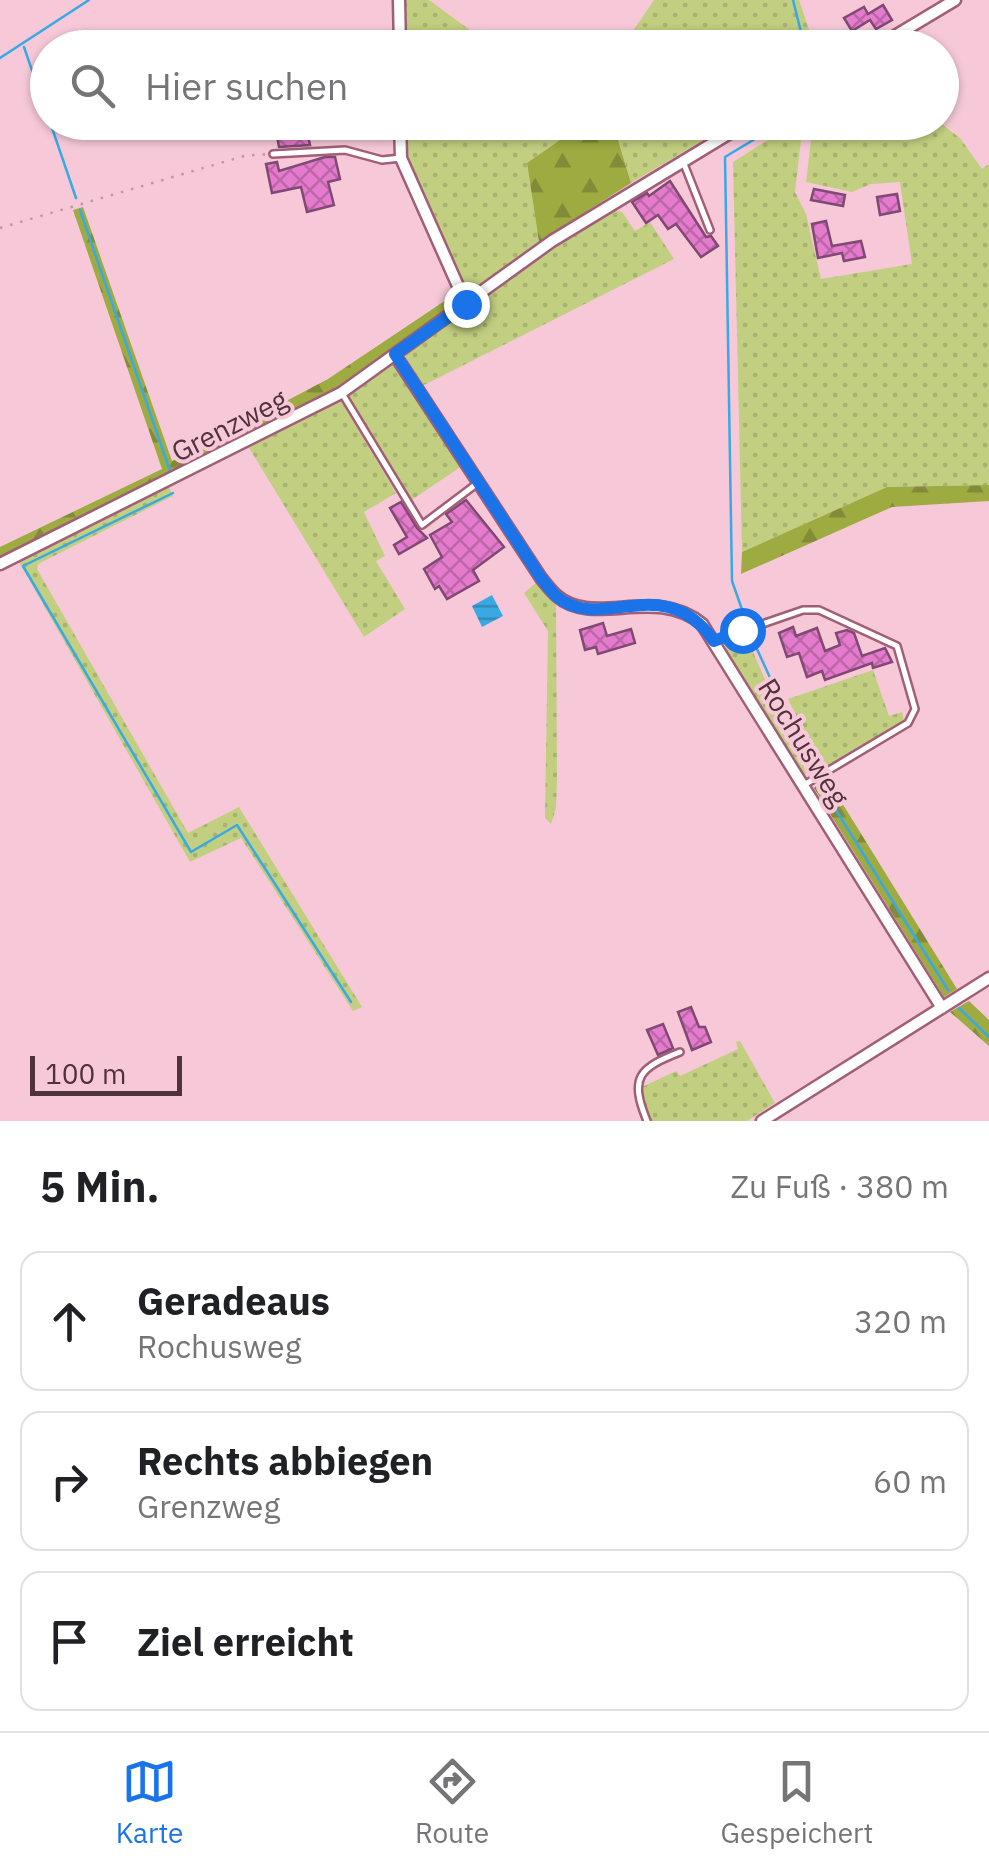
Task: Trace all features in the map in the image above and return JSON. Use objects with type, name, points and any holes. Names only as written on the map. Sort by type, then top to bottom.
[{"type":"street","points":[[399,0],[400,30]]},
{"type":"street","points":[[905,30],[955,0]]},
{"type":"street","points":[[400,140],[401,158],[466,304]]},
{"type":"street","name":"Grenzweg","points":[[0,564],[341,392],[552,241],[718,140]]},
{"type":"street","name":"Rochusweg","points":[[395,354],[541,578],[558,598],[581,608],[650,605],[680,609],[702,624],[942,1008]]},
{"type":"street","points":[[762,1121],[989,978]]},
{"type":"lane","points":[[274,154],[344,150],[382,160],[401,158]]},
{"type":"lane","points":[[683,161],[710,230]]},
{"type":"lane","points":[[341,392],[422,525],[478,482]]},
{"type":"lane","points":[[714,641],[803,610],[820,610],[898,646],[913,717],[804,785]]},
{"type":"lane","points":[[646,1121],[637,1094],[643,1071],[652,1063],[680,1052]]},
{"type":"path","points":[[0,228],[244,156],[274,154]]},
{"type":"green space","points":[[404,0],[429,0],[470,30],[405,30]]},
{"type":"green space","points":[[654,0],[799,0],[809,30],[634,30]]},
{"type":"green space","points":[[959,137],[982,169],[989,164],[989,485],[887,487],[742,552],[733,162],[767,140],[801,140],[795,192],[806,214],[821,279],[912,264],[900,182],[871,184],[852,192],[806,182],[811,140]]},
{"type":"green space","points":[[408,140],[560,140],[527,163],[539,242],[474,291],[464,286],[408,156]]},
{"type":"green space","points":[[560,140],[618,140],[631,183],[539,242],[527,163]]},
{"type":"green space","points":[[618,140],[703,140],[631,183]]},
{"type":"green space","points":[[83,207],[172,461],[328,379],[455,294],[455,306],[338,389],[0,560],[0,547],[162,469],[73,210]]},
{"type":"green space","points":[[612,210],[622,212],[635,231],[650,222],[674,259],[422,386],[406,358],[407,349],[553,246]]},
{"type":"green space","points":[[388,362],[397,362],[462,466],[410,501],[345,393]]},
{"type":"green space","points":[[339,398],[396,493],[364,512],[385,556],[376,561],[405,609],[364,637],[248,446]]},
{"type":"green space","points":[[989,485],[989,501],[892,507],[741,574],[742,552],[887,487]]},
{"type":"green space","points":[[169,487],[173,496],[38,564],[37,569],[188,833],[239,807],[362,1007],[353,1011],[241,838],[190,862],[19,562]]},
{"type":"green space","points":[[538,581],[556,600],[557,778],[551,824],[545,818],[548,631],[524,593]]},
{"type":"green space","points":[[745,634],[807,774],[726,650],[729,642]]},
{"type":"green space","points":[[873,670],[889,716],[902,712],[904,721],[822,770],[788,699]]},
{"type":"green space","points":[[826,777],[957,989],[944,997],[814,788]]},
{"type":"green space","points":[[969,1001],[989,1020],[989,1046],[950,1012]]},
{"type":"green space","points":[[740,1041],[775,1103],[747,1121],[651,1121],[640,1088],[676,1071],[680,1076],[738,1049],[736,1042]]},
{"type":"water","points":[[492,595],[503,616],[482,627],[472,606]]},
{"type":"building","points":[[883,5],[892,20],[876,29],[870,20],[851,30],[844,18],[864,7],[868,14]]},
{"type":"building","points":[[278,140],[309,140],[310,145],[279,147]]},
{"type":"building","points":[[335,157],[340,179],[328,182],[334,205],[307,212],[301,187],[272,193],[266,164],[277,162],[279,171]]},
{"type":"building","points":[[670,181],[706,237],[711,236],[718,246],[701,257],[676,224],[668,229],[658,215],[646,223],[632,202]]},
{"type":"building","points":[[814,189],[845,195],[843,206],[811,200]]},
{"type":"building","points":[[897,194],[900,211],[880,215],[877,197]]},
{"type":"building","points":[[826,221],[832,246],[861,241],[865,257],[844,261],[842,253],[818,258],[812,224]]},
{"type":"building","points":[[466,500],[504,547],[473,570],[479,581],[447,599],[439,586],[435,589],[424,569],[442,557],[430,535],[452,522],[446,514]]},
{"type":"building","points":[[401,502],[427,538],[399,554],[394,545],[407,537],[390,508]]},
{"type":"building","points":[[603,623],[607,636],[631,629],[635,643],[598,654],[596,647],[585,650],[580,630]]},
{"type":"building","points":[[793,627],[796,636],[817,628],[825,651],[840,645],[836,633],[847,630],[854,633],[862,656],[885,648],[892,662],[873,668],[872,663],[825,680],[822,671],[807,677],[799,653],[787,657],[779,633]]},
{"type":"building","points":[[691,1007],[711,1042],[692,1050],[678,1012]]},
{"type":"building","points":[[663,1024],[673,1048],[658,1055],[647,1030]]},
{"type":"waterway","points":[[43,30],[89,0]]},
{"type":"waterway","points":[[793,0],[800,30]]},
{"type":"waterway","points":[[0,58],[30,38]]},
{"type":"waterway","points":[[24,47],[30,64]]},
{"type":"waterway","points":[[56,140],[76,198]]},
{"type":"waterway","points":[[745,618],[732,581],[725,157],[753,140]]},
{"type":"waterway","points":[[80,210],[170,471]]},
{"type":"waterway","points":[[173,493],[23,566],[191,852],[237,825],[351,1002]]},
{"type":"waterway","points":[[752,638],[812,770]]},
{"type":"waterway","points":[[821,786],[948,990]]},
{"type":"waterway","points":[[959,1008],[989,1037]]},
{"type":"route","points":[[466,304],[395,354],[541,578],[558,598],[581,608],[668,606],[691,614],[714,641],[742,630]]}]
